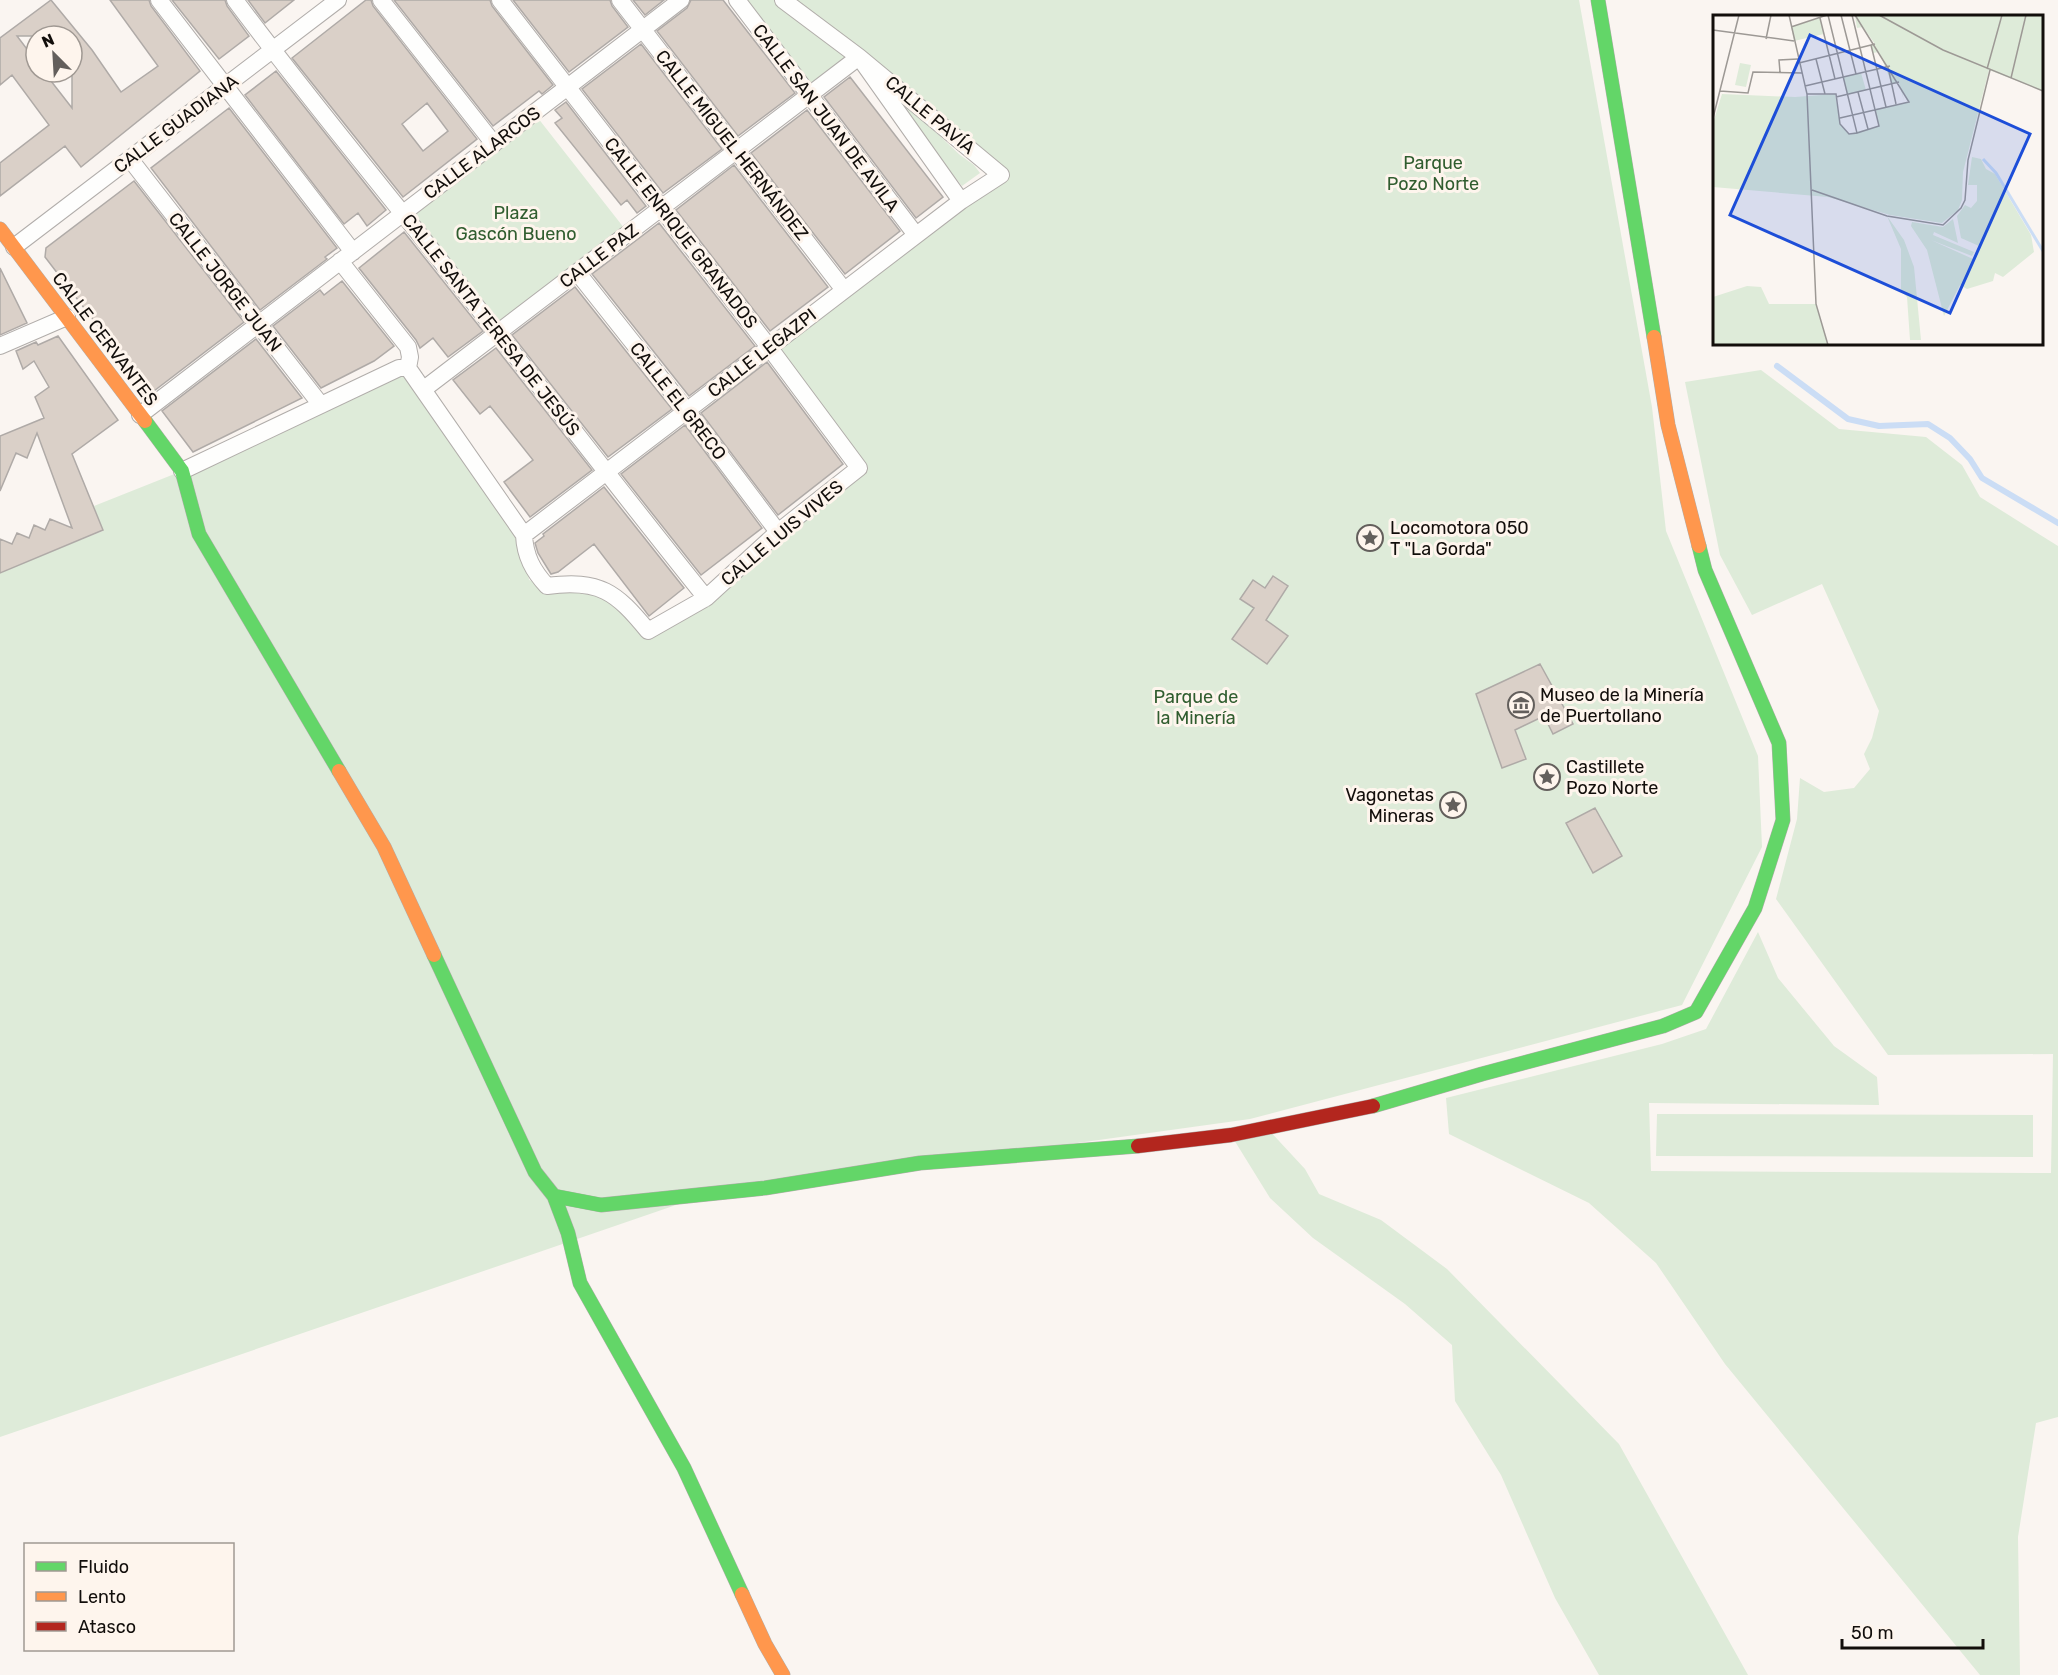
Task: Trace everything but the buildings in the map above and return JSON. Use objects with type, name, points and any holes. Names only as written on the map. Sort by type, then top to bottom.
[{"type":"street","points":[[159,0],[225,86],[346,257],[408,347],[410,357],[404,368],[182,471],[198,534],[384,847],[535,1172],[554,1196],[567,1233],[580,1283],[684,1468],[765,1644],[783,1675]]},
{"type":"street","name":"CALLE SANTA TERESA DE JESÚS","points":[[235,0],[272,50],[706,598]]},
{"type":"street","name":"CALLE GUADIANA","points":[[14,247],[338,0]]},
{"type":"street","points":[[381,0],[494,144]]},
{"type":"street","name":"CALLE ENRIQUE GRANADOS","points":[[500,0],[769,347],[859,468]]},
{"type":"street","name":"CALLE MIGUEL HERNÁNDEZ","points":[[620,0],[844,290]]},
{"type":"street","name":"CALLE ALARCOS","points":[[140,415],[681,0]]},
{"type":"street","name":"CALLE SAN JUAN DE AVILA","points":[[737,0],[916,235]]},
{"type":"street","name":"CALLE PAVÍA","points":[[783,0],[859,57],[1001,175]]},
{"type":"street","points":[[554,1196],[601,1205],[765,1188],[920,1163],[1107,1150],[1232,1135],[1364,1109],[1482,1074],[1663,1026],[1696,1012],[1755,908],[1783,820],[1779,742],[1705,570],[1668,425],[1598,0]]},
{"type":"street","name":"CALLE PAZ","points":[[424,389],[859,57]]},
{"type":"street","name":"CALLE PAVÍA","points":[[859,57],[961,201]]},
{"type":"street","name":"CALLE JORGE JUAN","points":[[130,159],[321,405]]},
{"type":"street","name":"CALLE LEGAZPI","points":[[524,535],[961,201],[1001,175]]},
{"type":"street","name":"CALLE CERVANTES","points":[[0,229],[182,471]]},
{"type":"street","name":"CALLE EL GRECO","points":[[577,272],[778,531]]},
{"type":"street","points":[[0,346],[67,317]]},
{"type":"street","points":[[404,368],[424,389],[524,535],[525,548],[534,572],[547,586],[587,584],[609,592],[626,604],[648,632],[706,598]]},
{"type":"street","name":"CALLE LUIS VIVES","points":[[706,598],[778,531],[859,468]]},
{"type":"green space","name":"Parque de la Minería","points":[[737,0],[1579,0],[1652,407],[1666,531],[1758,756],[1762,847],[1682,1005],[1250,1119],[708,1194],[0,1437],[0,572],[103,531],[94,506],[182,471],[399,368],[525,548],[529,580],[547,586],[587,584],[648,631],[859,468],[769,347],[1001,175],[859,57],[809,94]]},
{"type":"green space","points":[[891,90],[980,173],[962,186],[886,92]]},
{"type":"green space","name":"Plaza Gascón Bueno","points":[[534,113],[628,233],[498,333],[403,213]]},
{"type":"green space","points":[[1761,370],[1839,429],[1926,437],[1962,465],[1980,497],[2058,546],[2058,1417],[2036,1423],[2018,1537],[2020,1675],[1980,1675],[1725,1364],[1656,1263],[1589,1203],[1449,1134],[1446,1098],[1662,1044],[1706,1029],[1758,932],[1778,978],[1834,1046],[1877,1077],[1879,1105],[1649,1103],[1651,1171],[2051,1173],[2053,1054],[1888,1055],[1776,899],[1797,819],[1800,778],[1824,792],[1854,788],[1870,769],[1864,754],[1872,738],[1879,711],[1822,584],[1752,615],[1720,555],[1685,382]]},
{"type":"green space","points":[[1657,1114],[2033,1115],[2033,1157],[1656,1156]]},
{"type":"green space","points":[[1267,1128],[1305,1169],[1319,1194],[1381,1220],[1447,1269],[1619,1444],[1748,1675],[1599,1675],[1555,1598],[1501,1475],[1455,1401],[1452,1345],[1405,1304],[1313,1238],[1270,1198],[1231,1135]]},
{"type":"waterway","points":[[1777,366],[1848,419],[1879,426],[1928,424],[1950,438],[1970,459],[1982,478],[2058,523]]},
{"type":"traffic: fast","points":[[1598,0],[1654,337]]},
{"type":"traffic: fast","points":[[145,421],[182,471],[199,534],[339,771]]},
{"type":"traffic: fast","points":[[1373,1106],[1482,1074],[1663,1026],[1696,1012],[1755,908],[1783,820],[1779,743],[1705,570],[1699,546]]},
{"type":"traffic: fast","points":[[434,955],[535,1172],[554,1196],[568,1233],[580,1283],[684,1468],[742,1594]]},
{"type":"traffic: fast","points":[[554,1196],[601,1205],[765,1188],[920,1163],[1138,1146]]},
{"type":"traffic: slow","points":[[0,229],[145,421]]},
{"type":"traffic: slow","points":[[1654,337],[1668,425],[1699,546]]},
{"type":"traffic: slow","points":[[339,771],[384,847],[434,955]]},
{"type":"traffic: slow","points":[[742,1594],[765,1644],[783,1675]]},
{"type":"traffic: jam","points":[[1138,1146],[1231,1135],[1373,1106]]},
{"type":"place","name":"Locomotora 050 T \"La Gorda\"","points":[[1370,538]]},
{"type":"place","name":"Museo de la Minería de Puertollano","points":[[1521,705]]},
{"type":"place","name":"Castillete Pozo Norte","points":[[1547,777]]},
{"type":"place","name":"Vagonetas Mineras","points":[[1453,805]]},
{"type":"park label","name":"Parque Pozo Norte","points":[[1433,174]]}]
